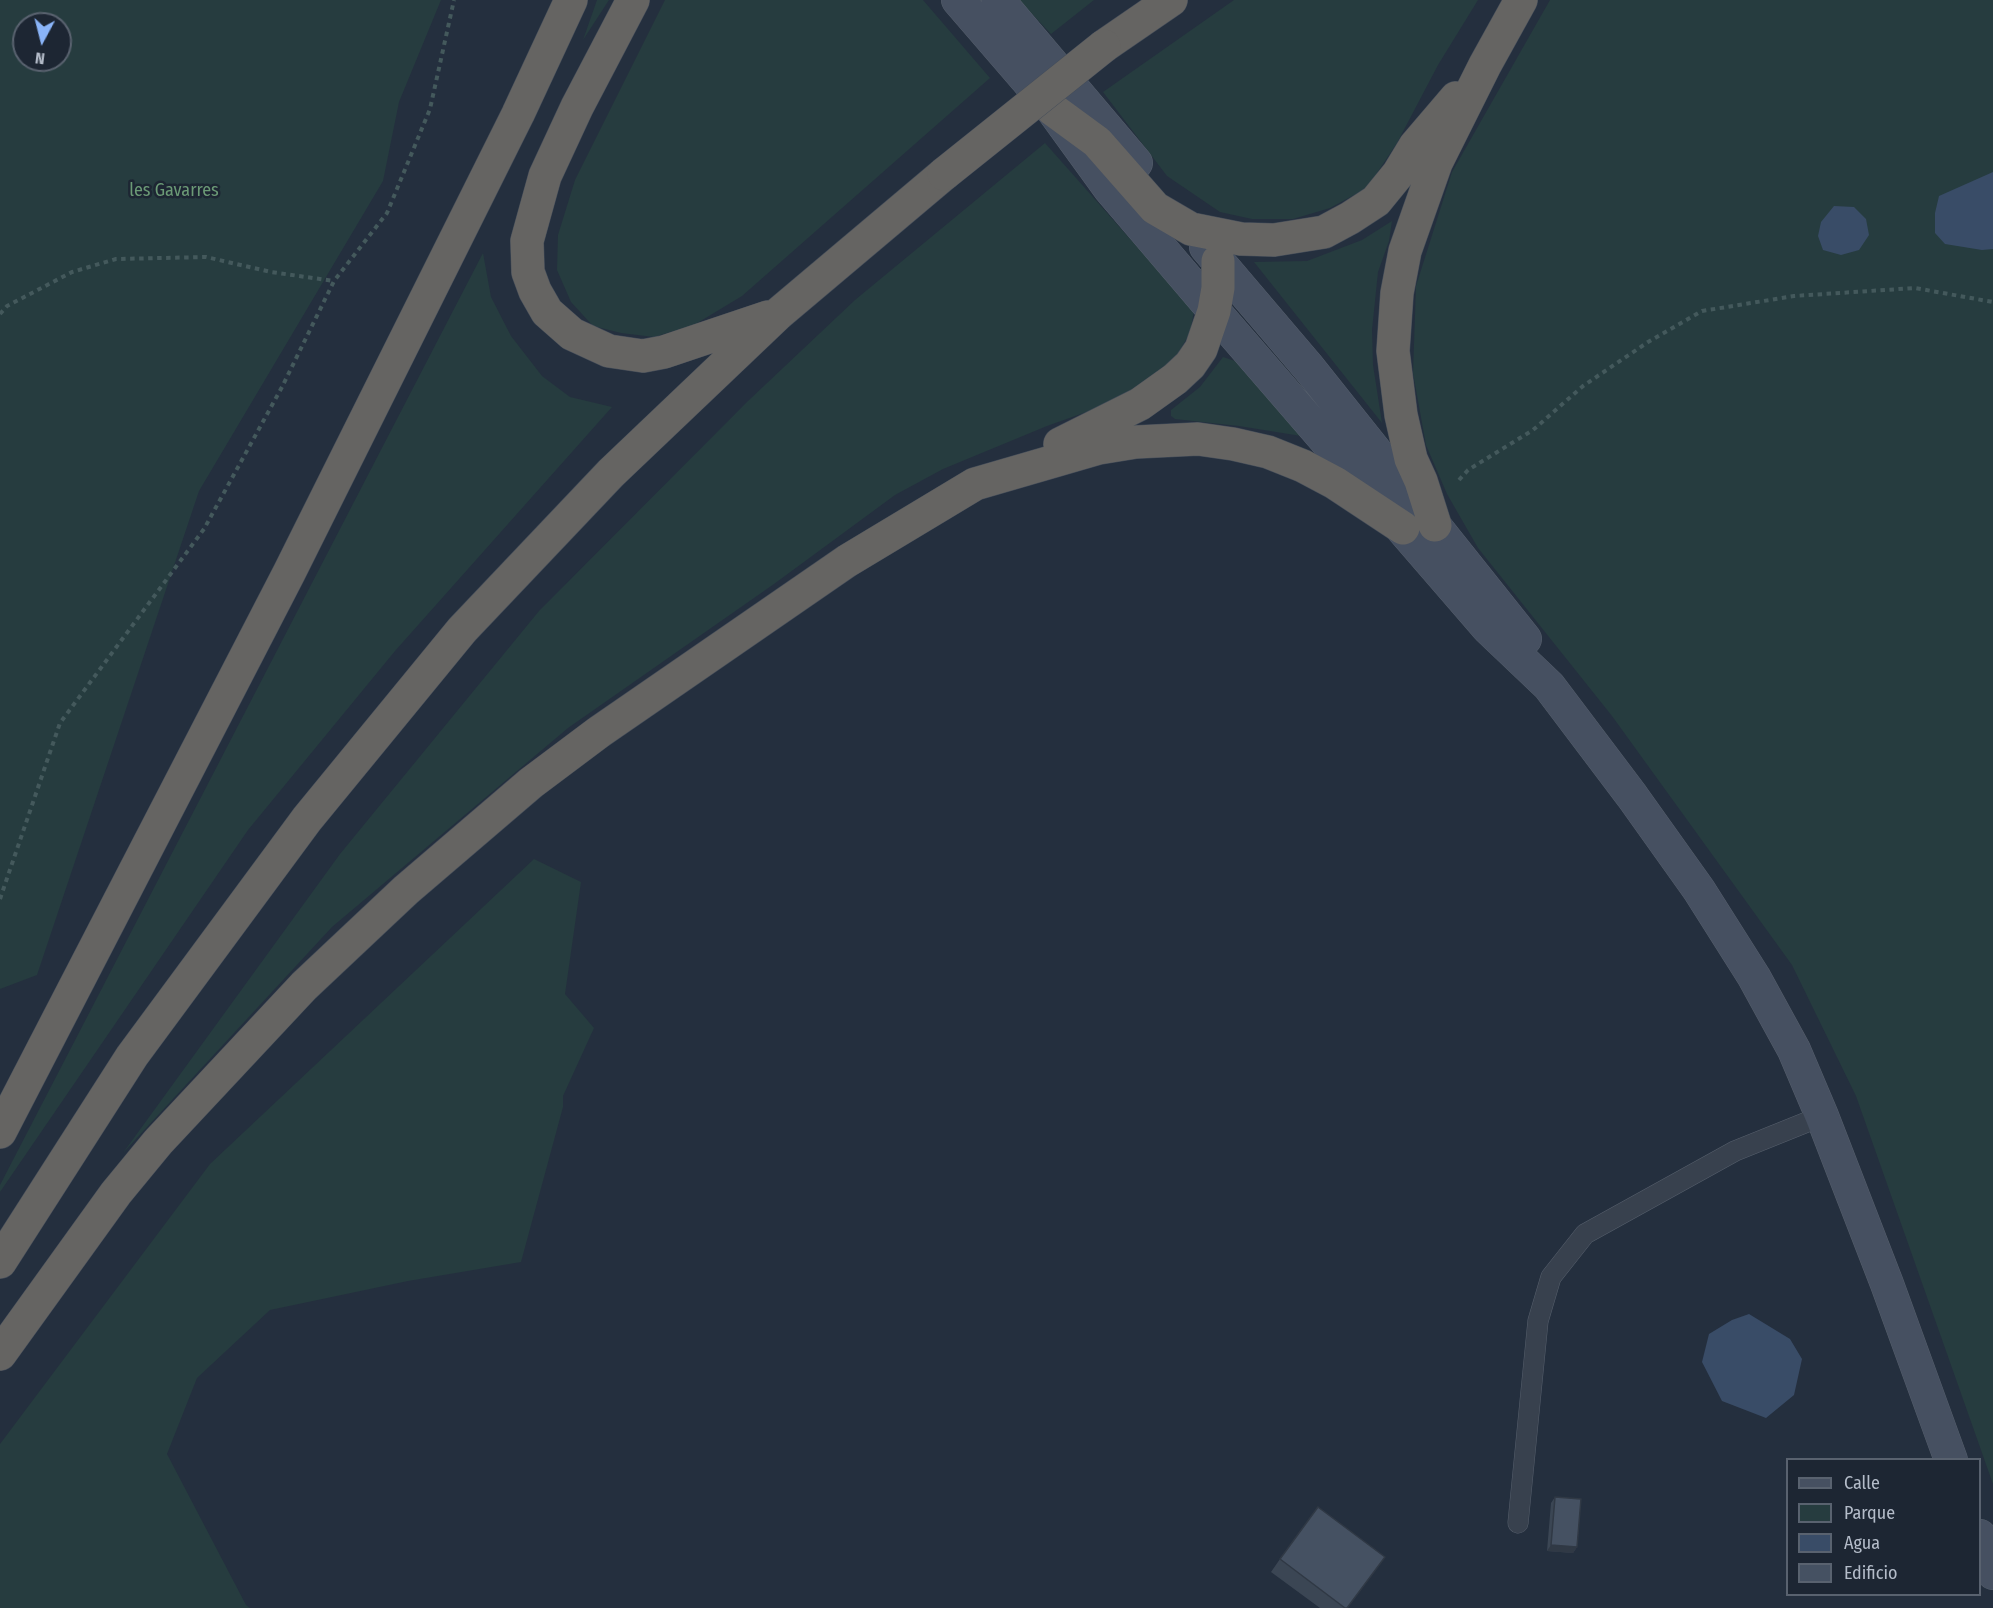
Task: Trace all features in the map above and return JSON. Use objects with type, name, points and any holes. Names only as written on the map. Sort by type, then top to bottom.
[{"type":"highway","points":[[0,1132],[289,573],[518,114],[571,0]]},
{"type":"highway","points":[[633,0],[577,107],[545,176],[527,241],[528,272],[535,291],[547,312],[572,334],[609,351],[643,356],[664,352],[778,314]]},
{"type":"highway","points":[[1104,46],[1136,0]]},
{"type":"highway","points":[[0,1262],[132,1056],[307,819],[462,630],[611,474],[778,314],[944,174],[1104,46],[1171,0]]},
{"type":"highway","points":[[1437,527],[1412,459],[1401,415],[1393,351],[1394,326],[1405,251],[1436,163],[1485,65],[1521,0]]},
{"type":"highway","points":[[1052,109],[1097,142],[1155,207],[1191,229],[1241,239],[1274,240],[1324,232],[1376,201],[1398,174],[1414,146],[1485,65]]},
{"type":"highway","points":[[0,1354],[116,1193],[158,1142],[304,986],[406,890],[531,783],[599,732],[847,561],[975,484],[1121,415],[1175,379],[1190,365],[1201,350],[1214,311],[1218,288],[1218,261]]},
{"type":"highway","points":[[975,484],[1099,448],[1136,442],[1198,439],[1268,452],[1303,466],[1335,483],[1403,528]]},
{"type":"main road","points":[[958,0],[1052,109],[1110,189],[1214,311],[1488,627],[1549,686],[1699,890],[1754,977],[1794,1050],[1822,1116],[1950,1458]]},
{"type":"main road","points":[[998,0],[1309,368],[1523,634],[1549,686]]},
{"type":"main road","points":[[1981,1539],[1993,1573]]},
{"type":"lane","points":[[1518,1523],[1538,1321],[1551,1277],[1585,1234],[1735,1151],[1822,1116]]},
{"type":"path","points":[[0,899],[60,723],[204,529],[282,387],[334,281],[387,213],[430,109],[454,0]]},
{"type":"path","points":[[0,314],[7,306],[72,272],[116,259],[206,257],[272,272],[334,281]]},
{"type":"path","points":[[1437,527],[1451,509],[1457,482],[1468,470],[1533,430],[1583,386],[1639,348],[1702,311],[1794,296],[1915,288],[1993,303]]},
{"type":"green space","name":"les Gavarres","points":[[0,0],[441,0],[399,102],[383,181],[199,491],[37,975],[0,989]]},
{"type":"green space","points":[[597,0],[609,0],[583,40]]},
{"type":"green space","points":[[665,0],[923,0],[990,78],[742,296],[694,325],[654,337],[621,333],[593,326],[571,302],[557,270],[558,235],[575,180]]},
{"type":"green space","points":[[1019,0],[1094,0],[1051,34]]},
{"type":"green space","points":[[1234,0],[1478,0],[1438,65],[1397,143],[1367,188],[1330,208],[1293,219],[1252,219],[1220,212],[1167,176],[1103,92]]},
{"type":"green space","points":[[1550,0],[1993,0],[1993,1484],[1856,1096],[1792,965],[1612,716],[1478,548],[1447,494],[1426,445],[1413,373],[1416,286],[1452,172]]},
{"type":"green space","points":[[1045,143],[1194,311],[1190,333],[1172,363],[1148,386],[1106,405],[1047,426],[943,469],[895,495],[774,584],[568,728],[332,927],[123,1153],[340,854],[539,611],[748,401],[855,300]]},
{"type":"green space","points":[[1392,221],[1389,241],[1378,272],[1372,330],[1373,365],[1382,423],[1254,262],[1307,261],[1362,240]]},
{"type":"green space","points":[[483,253],[491,297],[511,336],[542,376],[570,397],[612,407],[395,651],[248,830],[0,1192],[0,1185]]},
{"type":"green space","points":[[1223,357],[1235,361],[1301,436],[1175,419],[1171,416],[1171,410],[1200,387]]},
{"type":"green space","points":[[534,859],[581,882],[565,994],[594,1028],[563,1096],[563,1107],[521,1262],[408,1281],[270,1310],[197,1378],[167,1454],[246,1605],[250,1608],[0,1608],[0,1444],[210,1164]]},
{"type":"water","points":[[1993,172],[1993,249],[1982,250],[1945,244],[1935,233],[1935,213],[1939,196]]},
{"type":"water","points":[[1834,206],[1854,207],[1866,219],[1869,235],[1859,250],[1841,255],[1823,250],[1818,236],[1821,222]]},
{"type":"water","points":[[1749,1314],[1790,1339],[1802,1359],[1794,1395],[1766,1418],[1722,1401],[1702,1362],[1709,1334],[1732,1320]]},
{"type":"building","points":[[1555,1497],[1581,1499],[1577,1547],[1551,1545]]},
{"type":"building","points":[[1318,1507],[1385,1557],[1347,1608],[1280,1559]]}]
